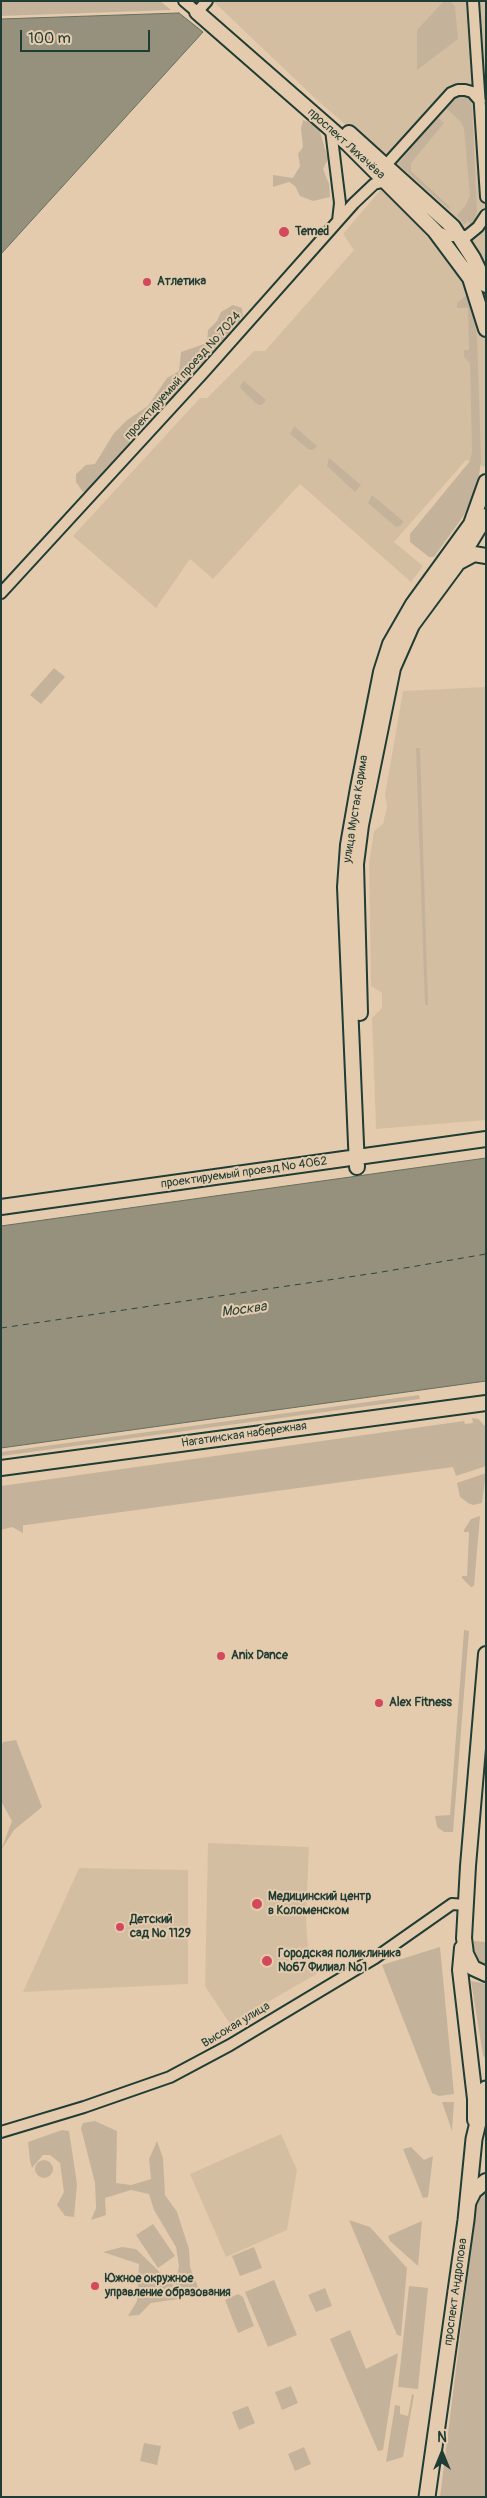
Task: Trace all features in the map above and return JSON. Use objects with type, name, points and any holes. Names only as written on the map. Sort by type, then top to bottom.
[{"type":"main road","name":"проспект Андропова","points":[[427,2497],[468,2202],[474,2139],[486,2089]]},
{"type":"street","name":"проспект Лихачёва","points":[[184,1],[201,5],[438,212],[460,237],[486,285]]},
{"type":"street","points":[[473,1],[486,197]]},
{"type":"street","name":"проспект Лихачёва","points":[[201,5],[435,231],[470,278],[481,308],[486,329]]},
{"type":"street","points":[[386,165],[451,93],[465,90],[472,92],[480,101]]},
{"type":"street","points":[[331,130],[340,204],[338,221]]},
{"type":"street","name":"проектируемый проезд № 7024","points":[[1,593],[203,373],[338,221],[374,184],[386,182]]},
{"type":"street","points":[[435,231],[448,236],[460,237],[472,233],[486,215]]},
{"type":"street","name":"улица Мустая Карима","points":[[361,1162],[345,887],[348,845],[355,805],[379,680],[390,644],[413,604],[472,524],[486,482]]},
{"type":"street","points":[[472,524],[486,517]]},
{"type":"street","name":"улица Мустая Карима","points":[[361,1162],[356,886],[361,824],[392,674],[399,653],[412,625],[457,564],[486,517]]},
{"type":"street","points":[[457,564],[467,556],[474,554],[486,556]]},
{"type":"street","name":"проектируемый проезд № 4062","points":[[1,1216],[361,1162],[486,1139]]},
{"type":"street","name":"проектируемый проезд № 4062","points":[[1,1207],[486,1148]]},
{"type":"street","name":"Нагатинская набережная","points":[[1,1468],[486,1403]]},
{"type":"street","points":[[474,2139],[475,2099],[460,1970],[486,1654]]},
{"type":"street","name":"Высокая улица","points":[[1,2132],[84,2107],[170,2077],[230,2044],[374,1958],[452,1904],[466,1905]]},
{"type":"street","points":[[464,1939],[466,1954],[473,1968],[486,1974]]},
{"type":"street","points":[[468,2202],[474,2191],[486,2181]]},
{"type":"shaded area","points":[[1,1],[160,1],[171,10],[1,16]]},
{"type":"shaded area","points":[[213,1],[486,1],[486,467],[466,460],[394,542],[423,566],[411,582],[300,484],[213,579],[190,559],[156,608],[73,536],[200,398],[207,398],[254,351],[265,351],[354,250],[343,234],[395,173]]},
{"type":"shaded area","points":[[444,1],[450,1],[455,6],[458,39],[417,70],[417,30]]},
{"type":"shaded area","points":[[458,95],[470,98],[472,107],[477,212],[472,226],[468,221],[464,225],[457,215],[465,206],[470,196],[464,128],[461,122],[446,108]]},
{"type":"shaded area","points":[[438,118],[444,123],[411,163],[411,171],[450,207],[449,209],[398,164],[410,150],[410,147]]},
{"type":"shaded area","points":[[303,120],[318,125],[328,159],[323,169],[329,184],[330,197],[313,201],[300,196],[295,186],[289,182],[273,187],[273,175],[293,178],[300,166],[298,154],[303,147],[301,128]]},
{"type":"shaded area","points":[[467,295],[477,336],[481,461],[479,475],[475,490],[464,515],[434,557],[429,557],[410,542],[410,534],[470,461],[472,452],[470,363],[464,357],[464,350],[469,350],[468,308],[457,308],[457,303]]},
{"type":"shaded area","points":[[233,305],[242,308],[243,318],[210,359],[198,367],[176,395],[167,401],[155,416],[144,425],[92,488],[83,492],[76,482],[76,474],[86,465],[95,464],[114,433],[127,420],[148,406],[167,378],[179,371],[181,352],[207,343],[208,330],[217,321],[221,312]]},
{"type":"shaded area","points":[[244,381],[266,400],[262,405],[258,405],[241,389],[240,386]]},
{"type":"shaded area","points":[[294,426],[317,446],[313,450],[308,449],[290,434]]},
{"type":"shaded area","points":[[329,458],[361,485],[355,492],[327,466]]},
{"type":"shaded area","points":[[372,495],[404,522],[396,527],[368,503]]},
{"type":"shaded area","points":[[54,668],[65,677],[41,704],[30,695]]},
{"type":"shaded area","points":[[486,687],[486,1120],[376,1129],[372,1018],[382,1008],[382,993],[371,986],[369,864],[374,831],[383,824],[387,806],[385,795],[403,691]]},
{"type":"shaded area","points":[[416,748],[420,748],[428,1005],[425,1005]]},
{"type":"shaded area","points":[[419,1395],[420,1399],[1,1456],[1,1452]]},
{"type":"shaded area","points":[[472,1418],[478,1419],[486,1427],[486,1466],[456,1476],[453,1467],[23,1525],[23,1533],[12,1527],[1,1530],[1,1486],[464,1421],[465,1424],[473,1423]]},
{"type":"shaded area","points":[[486,1473],[482,1503],[473,1505],[460,1497],[457,1483]]},
{"type":"shaded area","points":[[480,1516],[474,1586],[471,1587],[462,1578],[462,1576],[467,1576],[469,1532],[464,1532],[464,1530],[471,1519]]},
{"type":"shaded area","points":[[464,1630],[469,1631],[453,1832],[444,1832],[437,1827],[435,1816],[450,1815]]},
{"type":"shaded area","points":[[16,1740],[42,1807],[14,1830],[1,1850],[12,1821],[1,1801],[1,1747],[3,1742]]},
{"type":"shaded area","name":"Медицинский центр в Коломенском","points":[[208,1843],[309,1847],[306,1919],[308,1948],[318,1973],[230,2024],[205,1986]]},
{"type":"shaded area","name":"Детский сад № 1129","points":[[79,1868],[188,1870],[188,1984],[23,1992]]},
{"type":"shaded area","points":[[474,1941],[486,1942],[486,1966],[481,1965],[474,1954]]},
{"type":"shaded area","points":[[440,1947],[454,2094],[439,2096],[432,2093],[382,1965]]},
{"type":"shaded area","points":[[471,1981],[486,1984],[485,2058],[483,2055]]},
{"type":"shaded area","points":[[442,2102],[454,2102],[452,2131]]},
{"type":"shaded area","points":[[95,2121],[117,2131],[116,2183],[131,2185],[151,2179],[149,2159],[157,2141],[163,2158],[165,2195],[177,2212],[189,2249],[190,2267],[198,2287],[178,2299],[151,2303],[139,2315],[128,2316],[137,2301],[139,2264],[103,2252],[122,2247],[136,2249],[175,2287],[179,2266],[176,2247],[154,2210],[149,2194],[131,2190],[105,2198],[106,2215],[91,2220],[96,2208],[95,2183],[81,2128],[83,2123]]},
{"type":"shaded area","points":[[62,2130],[69,2131],[77,2184],[74,2217],[65,2216],[57,2205],[64,2192],[60,2163],[50,2155],[43,2155],[32,2168],[30,2161],[28,2142]]},
{"type":"shaded area","points":[[281,2134],[297,2170],[287,2230],[226,2257],[190,2174]]},
{"type":"shaded area","points":[[411,2147],[424,2160],[433,2156],[428,2197],[423,2198],[403,2149]]},
{"type":"shaded area","points":[[44,2160],[50,2163],[53,2169],[50,2175],[44,2178],[38,2175],[35,2169],[38,2163]]},
{"type":"shaded area","points":[[486,2191],[486,2497],[440,2497],[477,2201]]},
{"type":"shaded area","points":[[349,2220],[370,2227],[407,2268],[401,2336],[397,2335]]},
{"type":"shaded area","points":[[422,2221],[418,2266],[390,2241],[388,2236]]},
{"type":"shaded area","points":[[153,2224],[175,2256],[158,2268],[136,2235]]},
{"type":"shaded area","points":[[254,2247],[262,2268],[240,2276],[232,2256]]},
{"type":"shaded area","points":[[274,2280],[297,2335],[268,2347],[245,2292]]},
{"type":"shaded area","points":[[409,2286],[428,2288],[418,2389],[398,2387]]},
{"type":"shaded area","points":[[325,2288],[332,2306],[316,2312],[308,2295]]},
{"type":"shaded area","points":[[238,2294],[243,2297],[254,2326],[238,2333],[225,2300]]},
{"type":"shaded area","points":[[350,2330],[366,2369],[398,2353],[383,2450],[378,2451],[330,2339]]},
{"type":"shaded area","points":[[291,2386],[298,2403],[282,2410],[275,2392]]},
{"type":"shaded area","points":[[412,2394],[414,2395],[403,2457],[386,2462],[395,2405],[400,2406],[400,2414],[408,2416]]},
{"type":"shaded area","points":[[248,2406],[255,2423],[239,2430],[232,2412]]},
{"type":"shaded area","points":[[144,2443],[161,2446],[157,2465],[140,2461]]},
{"type":"shaded area","points":[[304,2447],[311,2464],[295,2471],[288,2454]]},
{"type":"water","points":[[179,13],[203,32],[1,254],[1,19]]},
{"type":"water","name":"Москва","points":[[486,1158],[486,1381],[1,1448],[1,1226]]},
{"type":"ferry route","points":[[1,1328],[376,1273],[486,1254]]},
{"type":"place","name":"Temed","points":[[284,232]]},
{"type":"place","name":"Атлетика","points":[[147,282]]},
{"type":"place","name":"Anix Dance","points":[[221,1656]]},
{"type":"place","name":"Alex Fitness","points":[[379,1703]]},
{"type":"place","name":"Медицинский центр в Коломенском","points":[[257,1904]]},
{"type":"place","name":"Детский сад № 1129","points":[[120,1927]]},
{"type":"place","name":"Городская поликлиника №67 Филиал №1","points":[[267,1961]]},
{"type":"place","name":"Южное окружное управление образования","points":[[95,2286]]}]
